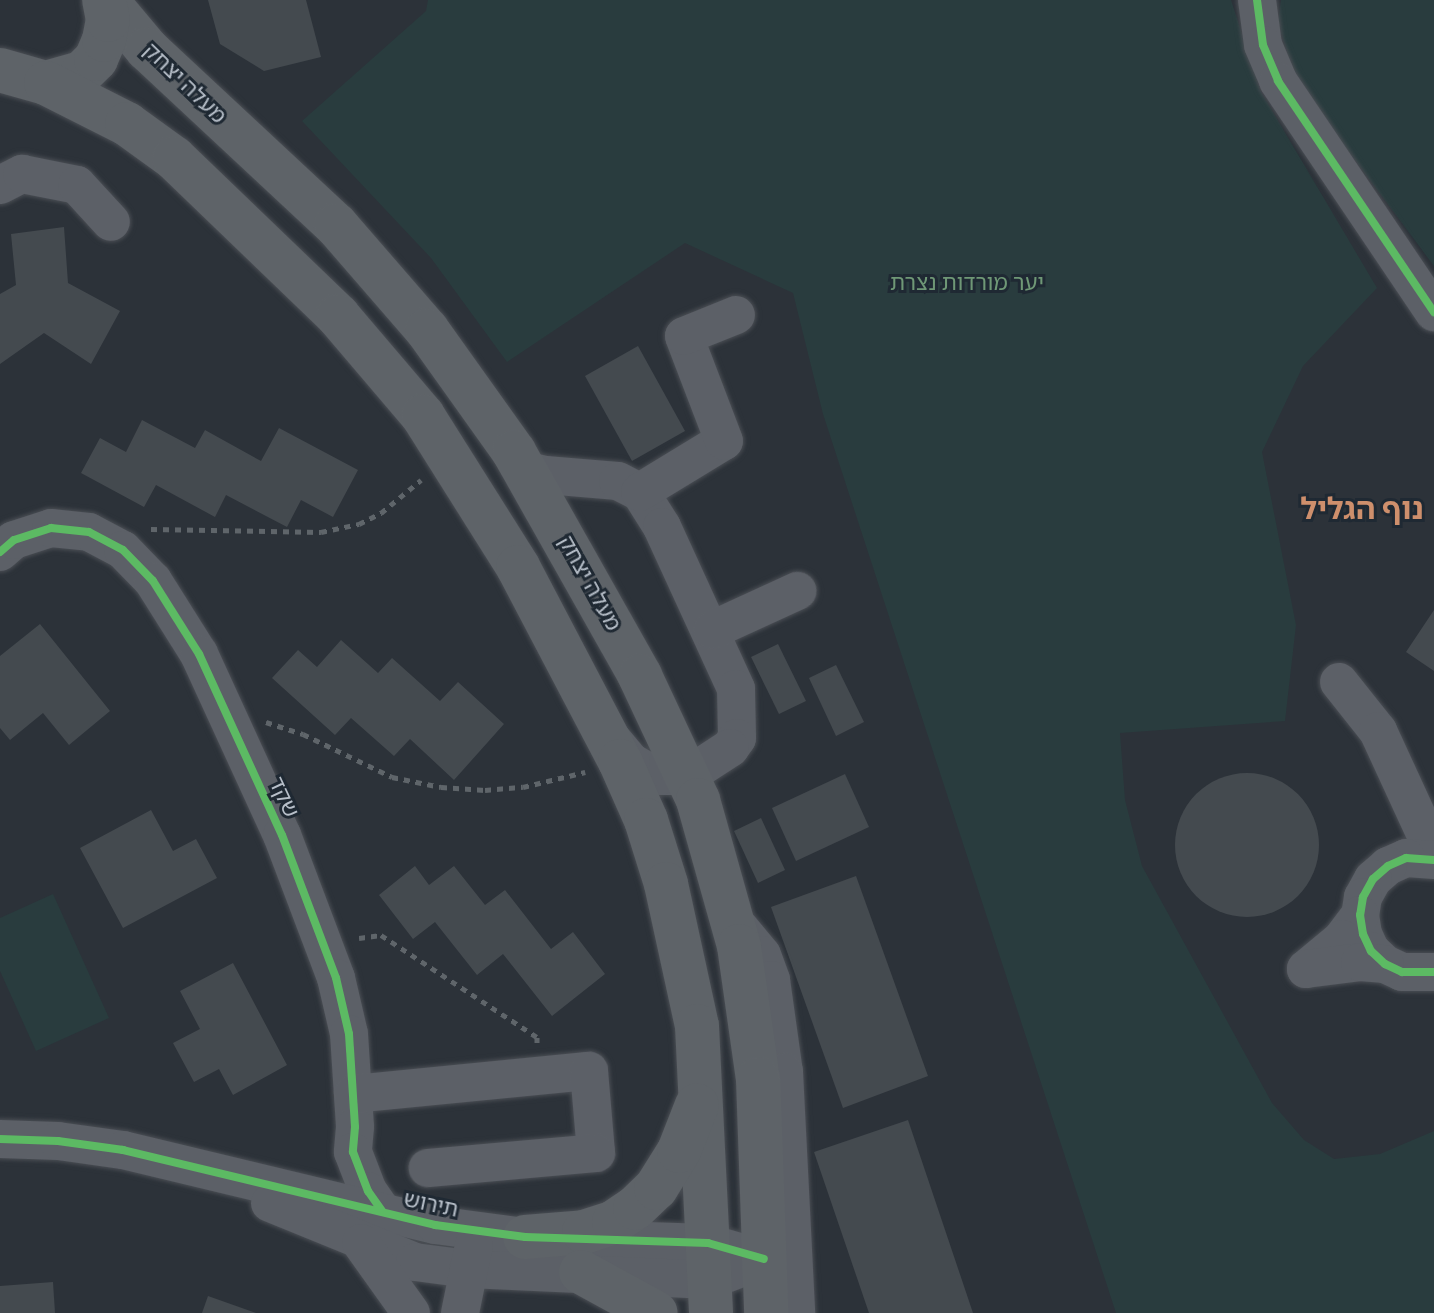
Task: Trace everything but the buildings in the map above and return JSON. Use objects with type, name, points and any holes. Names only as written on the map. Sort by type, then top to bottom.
[{"type":"main road","points":[[17,82],[82,73],[96,59],[108,20],[105,0]]},
{"type":"main road","name":"מעלה יצחק","points":[[105,0],[147,49],[336,225],[384,278],[468,383],[524,470],[640,676],[687,776],[720,868],[733,920],[752,1018],[758,1079],[766,1313]]},
{"type":"main road","points":[[17,82],[127,124],[174,158],[338,316],[383,365],[450,456],[518,567],[614,747],[646,820],[670,898],[692,998],[702,1083],[710,1279]]},
{"type":"main road","points":[[525,1237],[584,1232],[614,1222],[635,1208],[656,1188],[679,1151],[702,1083]]},
{"type":"main road","points":[[581,1272],[656,1313]]},
{"type":"street","points":[[1257,0],[1263,45],[1278,81],[1434,312]]},
{"type":"street","points":[[0,185],[22,174],[77,185],[111,222]]},
{"type":"street","points":[[640,492],[724,441],[684,336],[736,315]]},
{"type":"street","points":[[524,470],[546,475],[618,481],[640,492],[662,527],[712,630],[736,689],[737,738],[730,748],[687,776],[660,776],[631,762],[614,747]]},
{"type":"street","name":"שקד","points":[[0,552],[14,540],[51,528],[89,532],[116,547],[153,581],[199,654],[282,835],[336,978],[349,1034],[353,1152],[358,1170],[382,1211]]},
{"type":"street","points":[[712,630],[797,591]]},
{"type":"street","points":[[1339,682],[1378,731],[1434,853]]},
{"type":"street","points":[[1388,866],[1399,845],[1401,808],[1397,771]]},
{"type":"street","points":[[1417,973],[1371,951],[1363,934],[1360,915],[1363,897],[1373,879],[1388,866],[1406,858],[1434,860]]},
{"type":"street","points":[[1360,915],[1342,939],[1306,969],[1360,962],[1417,973]]},
{"type":"street","points":[[733,920],[762,955],[771,980],[784,1072],[796,1313]]},
{"type":"street","points":[[354,1111],[541,1075],[589,1071],[596,1153],[428,1168]]},
{"type":"street","name":"שקד","points":[[275,1187],[302,1183],[335,1167],[349,1147],[354,1111]]},
{"type":"street","name":"תירוש","points":[[0,1139],[58,1141],[123,1150],[190,1169],[478,1231],[525,1237],[710,1279]]},
{"type":"street","name":"תירוש","points":[[190,1169],[361,1243],[415,1262],[468,1269],[710,1279],[764,1259]]},
{"type":"street","points":[[460,1313],[478,1231]]},
{"type":"street","points":[[361,1243],[411,1313]]},
{"type":"path","points":[[116,547],[140,533],[159,528],[321,532],[359,524],[381,513],[450,456]]},
{"type":"path","points":[[231,724],[274,723],[392,777],[441,787],[485,790],[562,780],[614,747]]},
{"type":"path","points":[[322,942],[381,935],[537,1037],[541,1075]]},
{"type":"green space","name":"יער מורדות נצרת","points":[[428,0],[1231,0],[1261,92],[1377,288],[1303,366],[1262,452],[1296,625],[1285,721],[1120,733],[1125,800],[1142,866],[1272,1103],[1304,1140],[1334,1159],[1380,1154],[1434,1131],[1434,1313],[1116,1313],[823,414],[793,293],[685,243],[507,362],[431,258],[302,121],[426,11]]},
{"type":"green space","points":[[1281,0],[1434,0],[1434,266],[1295,80],[1278,22]]},
{"type":"green space","points":[[53,894],[109,1018],[36,1051],[0,971],[0,918]]},
{"type":"cycle path","points":[[1257,0],[1263,45],[1278,81],[1434,312]]},
{"type":"cycle path","points":[[0,552],[14,540],[51,528],[89,532],[123,550],[153,581],[199,654],[282,835],[336,978],[349,1034],[355,1127],[353,1152],[368,1191],[382,1211]]},
{"type":"cycle path","points":[[1434,860],[1406,858],[1388,866],[1373,879],[1363,897],[1360,915],[1363,934],[1371,951],[1385,964],[1402,972],[1434,972]]},
{"type":"cycle path","points":[[0,1139],[58,1141],[123,1150],[435,1225],[525,1237],[708,1243],[764,1259]]},
{"type":"district","name":"נוף הגליל","points":[[1362,509]]}]
